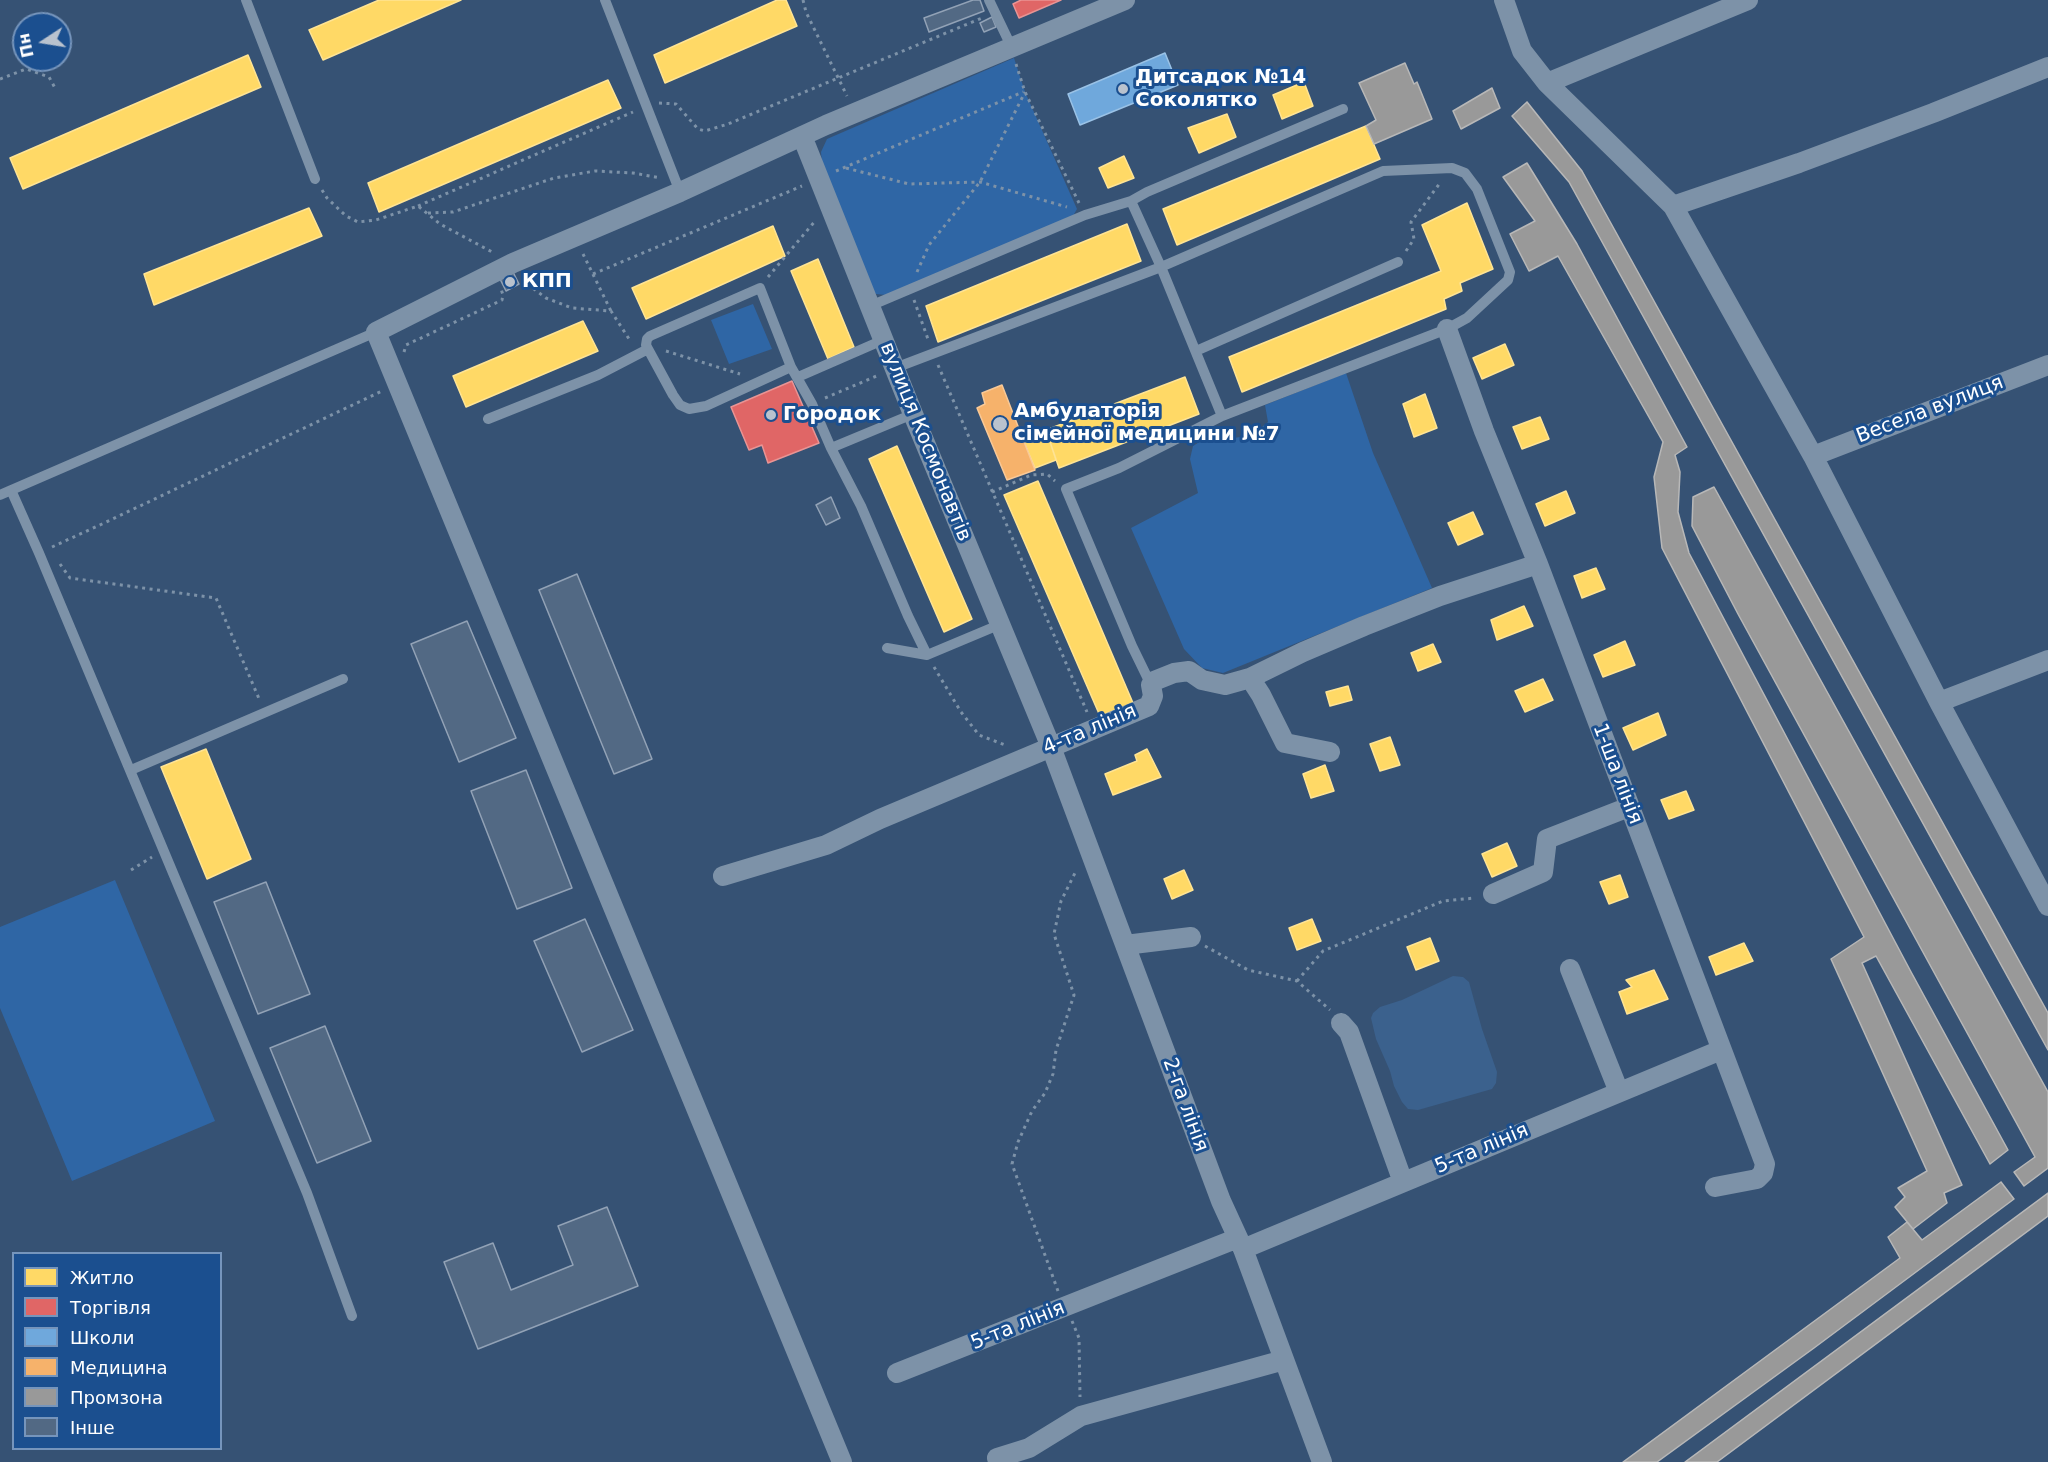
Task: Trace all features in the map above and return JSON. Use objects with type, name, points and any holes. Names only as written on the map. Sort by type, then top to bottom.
[{"type":"street","points":[[842,1462],[376,332],[513,263],[575,237],[678,188],[1125,0]]},
{"type":"street","points":[[1504,0],[1522,51],[1547,83],[1673,206],[1812,456],[2048,906]]},
{"type":"street","points":[[1547,83],[1748,0]]},
{"type":"street","points":[[1673,206],[1833,151],[2048,67]]},
{"type":"street","name":"вулиця Космонавтів","points":[[802,136],[913,414],[1051,747]]},
{"type":"street","name":"1-ша лінія","points":[[1447,329],[1765,1164],[1763,1173],[1757,1179],[1715,1187]]},
{"type":"street","name":"Весела вулиця","points":[[1812,456],[2048,365]]},
{"type":"street","name":"4-та лінія","points":[[723,876],[826,845],[880,819],[1149,706],[1153,696],[1151,685],[1154,681],[1174,673],[1189,671],[1202,680],[1225,685],[1250,678],[1364,626],[1440,596],[1538,564]]},
{"type":"street","points":[[1939,702],[2048,660]]},
{"type":"street","points":[[1250,678],[1285,743],[1330,752]]},
{"type":"street","name":"2-га лінія","points":[[1051,747],[1221,1201],[1241,1244],[1322,1462]]},
{"type":"street","points":[[1494,894],[1543,872],[1547,839],[1629,807]]},
{"type":"street","points":[[1125,945],[1191,937]]},
{"type":"street","points":[[1570,969],[1619,1092]]},
{"type":"street","points":[[1341,1023],[1349,1032],[1402,1182]]},
{"type":"street","name":"5-та лінія","points":[[897,1374],[1066,1307],[1241,1244],[1402,1182],[1721,1050]]},
{"type":"street","points":[[997,1458],[1029,1448],[1081,1416],[1284,1360]]},
{"type":"lane","points":[[246,0],[315,179]]},
{"type":"lane","points":[[604,0],[678,188]]},
{"type":"lane","points":[[989,0],[1012,48]]},
{"type":"lane","points":[[870,306],[1085,215],[1131,201],[1147,192],[1343,109]]},
{"type":"lane","points":[[895,368],[1161,267],[1383,171],[1452,168],[1465,173],[1477,189],[1510,272],[1508,280],[1467,318],[1447,329],[1222,416],[1119,468],[1066,489],[1132,646],[1151,685]]},
{"type":"lane","points":[[1131,201],[1161,267],[1222,416]]},
{"type":"lane","points":[[1196,351],[1398,262]]},
{"type":"lane","points":[[791,367],[706,406],[689,409],[680,405],[676,400],[647,347],[647,339],[760,288],[791,367],[812,404],[831,448],[861,506],[927,655]]},
{"type":"lane","points":[[0,495],[376,332]]},
{"type":"lane","points":[[798,377],[883,340]]},
{"type":"lane","points":[[488,419],[598,375],[647,347]]},
{"type":"lane","points":[[831,448],[913,414]]},
{"type":"lane","points":[[11,490],[307,1192],[352,1316]]},
{"type":"lane","points":[[887,648],[927,655],[1001,624]]},
{"type":"lane","points":[[131,770],[343,679]]},
{"type":"path","points":[[803,0],[806,12],[855,114]]},
{"type":"path","points":[[315,179],[327,198],[346,216],[358,222],[376,220],[418,206],[646,106],[661,102],[676,104],[698,129],[705,131],[728,124],[995,13]]},
{"type":"path","points":[[0,79],[26,69],[49,76],[55,88]]},
{"type":"path","points":[[593,274],[1025,92]]},
{"type":"path","points":[[1025,92],[980,182],[929,245],[910,289],[933,353],[1094,729]]},
{"type":"path","points":[[1025,92],[1085,215]]},
{"type":"path","points":[[844,167],[909,184],[980,182],[1077,210],[1085,215]]},
{"type":"path","points":[[1398,262],[1414,239],[1411,222],[1452,168]]},
{"type":"path","points":[[427,213],[453,212],[554,178],[595,171],[658,177],[678,188]]},
{"type":"path","points":[[760,288],[829,204]]},
{"type":"path","points":[[418,206],[440,224],[513,263],[527,285],[546,298],[572,308],[610,312]]},
{"type":"path","points":[[575,237],[610,312],[632,343],[760,381]]},
{"type":"path","points":[[406,360],[404,352],[406,345],[502,300],[503,295],[498,281]]},
{"type":"path","points":[[812,404],[895,368]]},
{"type":"path","points":[[54,555],[49,548],[397,383]]},
{"type":"path","points":[[992,492],[1031,475],[1047,474],[1066,489]]},
{"type":"path","points":[[59,563],[70,578],[216,598],[265,712]]},
{"type":"path","points":[[927,655],[961,712],[979,735],[1031,755]]},
{"type":"path","points":[[131,870],[164,850]]},
{"type":"path","points":[[1076,871],[1061,901],[1054,934],[1074,996],[1056,1050],[1053,1074],[1045,1093],[1032,1111],[1018,1142],[1012,1164],[1060,1299],[1066,1307],[1079,1338],[1081,1416]]},
{"type":"path","points":[[1297,981],[1323,951],[1443,901],[1480,898],[1494,894]]},
{"type":"path","points":[[1191,937],[1248,970],[1297,981],[1323,1002],[1341,1023]]},
{"type":"shaded area","points":[[1014,58],[1025,92],[1077,209],[1073,216],[886,295],[876,294],[871,290],[822,163],[821,152],[827,139]]},
{"type":"shaded area","points":[[753,304],[772,349],[729,364],[711,320]]},
{"type":"shaded area","points":[[1346,373],[1373,453],[1432,588],[1223,673],[1202,668],[1184,649],[1131,528],[1198,493],[1190,459],[1193,446],[1224,430],[1234,438],[1252,435],[1268,422],[1265,405]]},
{"type":"shaded area","points":[[115,880],[215,1121],[72,1181],[0,1008],[0,927]]},
{"type":"shaded area","points":[[1453,976],[1463,977],[1469,982],[1497,1072],[1496,1083],[1492,1089],[1418,1110],[1408,1109],[1394,1086],[1376,1039],[1371,1018],[1380,1007],[1402,1000]]},
{"type":"building: Житло","points":[[379,0],[461,0],[323,60],[309,30]]},
{"type":"building: Житло","points":[[777,0],[786,0],[797,26],[665,83],[654,55]]},
{"type":"building: Житло","points":[[248,55],[261,87],[23,189],[10,158]]},
{"type":"building: Житло","points":[[608,80],[621,108],[379,212],[368,183]]},
{"type":"building: Житло","points":[[1304,82],[1313,106],[1282,119],[1273,95]]},
{"type":"building: Житло","points":[[1227,114],[1236,137],[1199,153],[1188,128]]},
{"type":"building: Житло","points":[[1366,126],[1380,159],[1177,245],[1163,209]]},
{"type":"building: Житло","points":[[1124,156],[1134,178],[1108,188],[1099,168]]},
{"type":"building: Житло","points":[[1467,203],[1493,269],[1460,283],[1462,291],[1444,299],[1446,309],[1242,392],[1229,357],[1441,271],[1422,225]]},
{"type":"building: Житло","points":[[309,208],[322,236],[154,305],[144,274]]},
{"type":"building: Житло","points":[[1127,224],[1141,261],[938,342],[926,306]]},
{"type":"building: Житло","points":[[773,226],[785,256],[646,319],[632,288]]},
{"type":"building: Житло","points":[[818,259],[854,347],[828,359],[791,271]]},
{"type":"building: Житло","points":[[583,321],[598,351],[466,407],[453,376]]},
{"type":"building: Житло","points":[[1505,344],[1514,365],[1482,379],[1473,358]]},
{"type":"building: Житло","points":[[1185,377],[1199,414],[1059,468],[1046,430]]},
{"type":"building: Житло","points":[[1425,394],[1437,428],[1414,437],[1403,404]]},
{"type":"building: Житло","points":[[1540,417],[1549,439],[1522,449],[1513,427]]},
{"type":"building: Житло","points":[[1046,430],[1056,460],[1035,468],[1023,440]]},
{"type":"building: Житло","points":[[897,446],[972,619],[944,632],[869,459]]},
{"type":"building: Житло","points":[[1038,481],[1133,703],[1100,716],[1004,495]]},
{"type":"building: Житло","points":[[1566,491],[1575,513],[1545,526],[1536,504]]},
{"type":"building: Житло","points":[[1473,512],[1483,534],[1458,545],[1448,523]]},
{"type":"building: Житло","points":[[1596,568],[1605,589],[1582,598],[1574,576]]},
{"type":"building: Житло","points":[[1524,606],[1533,626],[1497,640],[1491,620]]},
{"type":"building: Житло","points":[[1625,641],[1635,665],[1603,677],[1594,655]]},
{"type":"building: Житло","points":[[1433,644],[1441,662],[1418,671],[1411,653]]},
{"type":"building: Житло","points":[[1543,679],[1553,700],[1525,712],[1515,691]]},
{"type":"building: Житло","points":[[1348,686],[1352,700],[1330,706],[1326,692]]},
{"type":"building: Житло","points":[[1658,713],[1666,735],[1633,750],[1623,728]]},
{"type":"building: Житло","points":[[1390,737],[1400,765],[1380,771],[1370,744]]},
{"type":"building: Житло","points":[[206,749],[251,859],[207,879],[161,767]]},
{"type":"building: Житло","points":[[1147,749],[1161,777],[1113,795],[1105,774],[1137,761],[1135,755]]},
{"type":"building: Житло","points":[[1325,765],[1334,791],[1311,798],[1303,774]]},
{"type":"building: Житло","points":[[1686,791],[1694,810],[1669,819],[1661,800]]},
{"type":"building: Житло","points":[[1507,843],[1517,866],[1492,877],[1482,854]]},
{"type":"building: Житло","points":[[1184,870],[1193,890],[1172,899],[1164,879]]},
{"type":"building: Житло","points":[[1620,875],[1628,897],[1609,904],[1600,882]]},
{"type":"building: Житло","points":[[1312,919],[1321,941],[1297,950],[1289,928]]},
{"type":"building: Житло","points":[[1430,938],[1439,961],[1416,970],[1407,947]]},
{"type":"building: Житло","points":[[1744,943],[1753,961],[1716,975],[1709,957]]},
{"type":"building: Житло","points":[[1654,970],[1668,999],[1627,1014],[1619,992],[1632,987],[1626,980]]},
{"type":"building: Торгівля","points":[[1021,0],[1061,0],[1019,18],[1013,4]]},
{"type":"building: Торгівля","name":"Городок","points":[[792,381],[819,443],[768,463],[762,445],[749,450],[731,407]]},
{"type":"building: Школи","name":"Дитсадок №14 Соколятко","points":[[1165,53],[1178,85],[1080,125],[1068,94]]},
{"type":"building: Медицина","name":"Амбулаторія сімейної медицини №7","points":[[1002,385],[1035,470],[1007,480],[977,408],[985,404],[982,393]]},
{"type":"building: Промзона","points":[[1405,63],[1414,84],[1417,82],[1432,119],[1374,144],[1366,126],[1376,120],[1359,83]]},
{"type":"building: Промзона","points":[[1492,88],[1500,108],[1461,129],[1453,111]]},
{"type":"building: Промзона","points":[[1527,102],[1582,171],[2048,1013],[2048,1050],[1569,182],[1512,116]]},
{"type":"building: Промзона","points":[[1527,163],[1577,244],[1687,447],[1675,455],[1680,472],[1678,512],[1689,553],[2008,1150],[1990,1164],[1876,956],[1862,963],[1962,1185],[1944,1193],[1947,1203],[1913,1229],[1895,1207],[1905,1197],[1898,1188],[1927,1171],[1831,959],[1864,937],[1662,548],[1654,477],[1663,442],[1558,256],[1529,271],[1510,234],[1535,221],[1503,177]]},
{"type":"building: Промзона","points":[[1714,487],[2048,1092],[2048,1168],[2024,1186],[2014,1172],[2035,1157],[1692,526],[1693,497]]},
{"type":"building: Промзона","points":[[2001,1182],[2014,1199],[1814,1348],[1657,1462],[1623,1462],[1900,1258],[1888,1237],[1907,1222],[1922,1240]]},
{"type":"building: Промзона","points":[[2048,1193],[2048,1216],[1717,1462],[1685,1462]]},
{"type":"building: Інше","points":[[973,0],[980,0],[984,11],[929,32],[924,18]]},
{"type":"building: Інше","points":[[992,17],[996,27],[984,32],[980,23]]},
{"type":"building: Інше","name":"КПП","points":[[513,272],[519,284],[506,291],[500,279]]},
{"type":"building: Інше","points":[[831,497],[840,518],[826,525],[816,505]]},
{"type":"building: Інше","points":[[577,574],[652,759],[614,774],[539,590]]},
{"type":"building: Інше","points":[[467,621],[516,738],[459,762],[411,644]]},
{"type":"building: Інше","points":[[526,770],[572,888],[517,909],[471,791]]},
{"type":"building: Інше","points":[[266,882],[310,994],[258,1014],[214,902]]},
{"type":"building: Інше","points":[[585,919],[633,1030],[582,1052],[534,941]]},
{"type":"building: Інше","points":[[325,1026],[371,1141],[317,1163],[270,1048]]},
{"type":"building: Інше","points":[[607,1207],[638,1286],[478,1349],[444,1262],[493,1243],[511,1290],[573,1265],[558,1226]]},
{"type":"place","name":"Дитсадок №14 Соколятко","points":[[1123,89]]},
{"type":"place","name":"КПП","points":[[510,282]]},
{"type":"place","name":"Городок","points":[[771,415]]},
{"type":"place","name":"Амбулаторія сімейної медицини №7","points":[[1000,424]]}]
